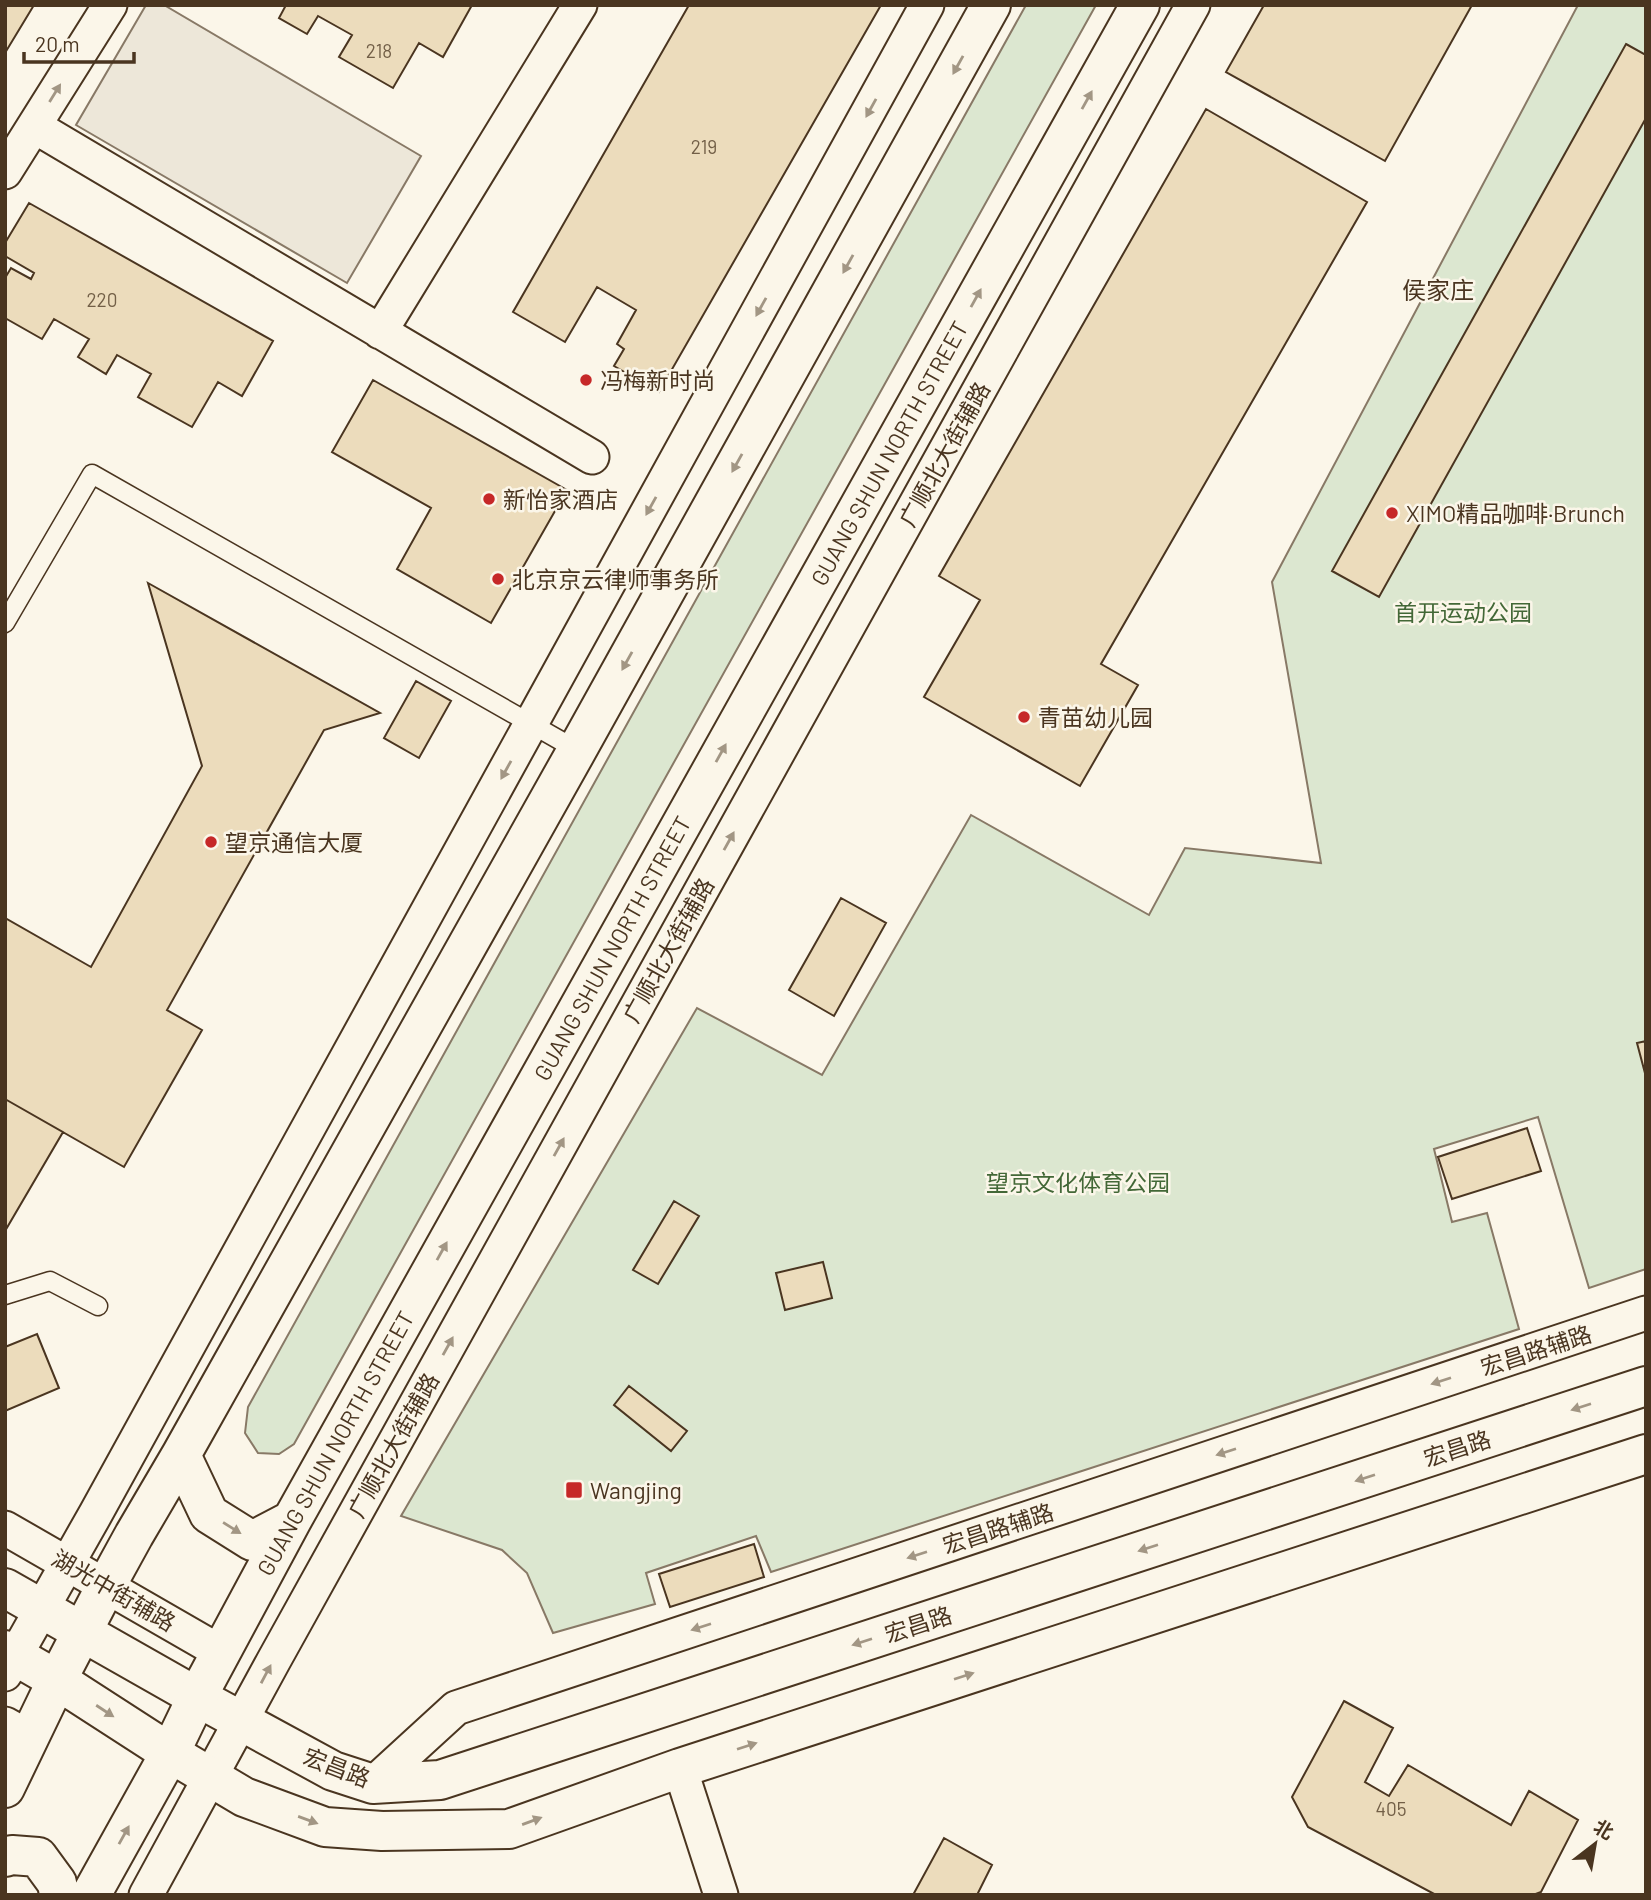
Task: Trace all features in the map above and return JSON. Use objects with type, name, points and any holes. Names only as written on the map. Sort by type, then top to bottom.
[{"type":"main road","points":[[5,1788],[17,1731],[57,1680],[134,1535],[577,750],[991,5]]},
{"type":"main road","name":"GUANG SHUN NORTH STREET","points":[[91,1895],[170,1753],[292,1520],[1140,5]]},
{"type":"main road","name":"宏昌路","points":[[5,1588],[197,1698],[333,1771],[373,1784],[440,1780],[1646,1386]]},
{"type":"main road","points":[[9,1660],[57,1680],[244,1797],[325,1827],[382,1831],[509,1829],[680,1768],[1646,1454]]},
{"type":"main road","points":[[181,1455],[209,1514],[252,1541],[292,1520]]},
{"type":"main road","points":[[5,1857],[38,1857],[57,1883],[59,1895]]},
{"type":"street","points":[[5,172],[110,5]]},
{"type":"street","points":[[380,332],[580,5]]},
{"type":"street","points":[[9,1660],[68,1564],[927,5]]},
{"type":"street","name":"广顺北大街辅路","points":[[146,1895],[1192,5]]},
{"type":"street","points":[[34,126],[592,457]]},
{"type":"street","name":"宏昌路辅路","points":[[373,1784],[456,1708],[1646,1313]]},
{"type":"street","name":"湖光中街辅路","points":[[5,1528],[222,1653]]},
{"type":"street","points":[[680,1768],[721,1895]]},
{"type":"lane","points":[[5,623],[92,474],[577,750]]},
{"type":"lane","points":[[5,1295],[50,1281],[98,1306]]},
{"type":"green space","points":[[1026,5],[1096,5],[294,1444],[279,1454],[258,1453],[245,1433],[248,1407]]},
{"type":"green space","name":"望京文化体育公园","points":[[1578,5],[1646,5],[1646,1269],[1589,1288],[1538,1117],[1434,1149],[1452,1222],[1487,1213],[1519,1329],[771,1572],[756,1536],[646,1573],[655,1604],[553,1633],[527,1573],[502,1550],[401,1516],[697,1008],[822,1075],[971,815],[1149,915],[1185,848],[1321,863],[1272,582]]},
{"type":"shaded area","points":[[146,5],[164,5],[421,156],[347,283],[76,125]]},
{"type":"building","points":[[5,5],[34,5],[5,53]]},
{"type":"building","points":[[286,5],[472,5],[443,57],[419,43],[393,88],[339,57],[352,35],[318,16],[307,34],[279,18]]},
{"type":"building","points":[[689,5],[881,5],[659,392],[614,366],[624,349],[617,344],[636,310],[597,287],[565,342],[513,312]]},
{"type":"building","points":[[1264,5],[1472,5],[1385,161],[1226,72]]},
{"type":"building","points":[[1626,44],[1646,55],[1646,118],[1379,597],[1332,571]]},
{"type":"building","points":[[1206,109],[1367,202],[1101,664],[1138,685],[1080,786],[924,697],[980,600],[939,576]]},
{"type":"building","points":[[29,203],[273,341],[242,396],[218,382],[192,427],[138,397],[151,374],[117,355],[106,374],[78,357],[89,339],[54,319],[42,339],[5,318],[5,278],[11,268],[31,279],[34,273],[5,256],[5,243]]},
{"type":"building","name":"新怡家酒店","points":[[373,380],[567,490],[491,623],[397,569],[431,508],[332,452]]},
{"type":"building","name":"望京通信大厦","points":[[148,583],[380,713],[324,730],[167,1010],[202,1030],[124,1167],[5,1099],[5,918],[91,967],[202,766]]},
{"type":"building","points":[[416,681],[451,701],[419,758],[384,738]]},
{"type":"building","points":[[841,898],[886,923],[834,1016],[789,990]]},
{"type":"building","points":[[1646,1041],[1646,1077],[1637,1043]]},
{"type":"building","points":[[5,1099],[63,1132],[5,1231]]},
{"type":"building","points":[[1527,1128],[1541,1171],[1452,1199],[1438,1157]]},
{"type":"building","points":[[674,1201],[699,1216],[658,1284],[633,1270]]},
{"type":"building","points":[[823,1262],[832,1298],[785,1310],[776,1273]]},
{"type":"building","points":[[37,1334],[59,1388],[5,1411],[5,1347]]},
{"type":"building","points":[[629,1386],[687,1431],[671,1451],[614,1405]]},
{"type":"building","points":[[754,1544],[764,1577],[670,1607],[659,1574]]},
{"type":"building","points":[[1344,1701],[1393,1728],[1365,1782],[1389,1796],[1408,1765],[1511,1825],[1529,1791],[1578,1820],[1541,1892],[1533,1895],[1436,1895],[1308,1827],[1292,1797]]},
{"type":"building","points":[[944,1838],[992,1865],[977,1895],[913,1895]]},
{"type":"place","name":"冯梅新时尚","points":[[586,380]]},
{"type":"place","name":"新怡家酒店","points":[[489,499]]},
{"type":"place","name":"XIMO精品咖啡·Brunch","points":[[1392,513]]},
{"type":"place","name":"北京京云律师事务所","points":[[498,579]]},
{"type":"place","name":"青苗幼儿园","points":[[1024,717]]},
{"type":"place","name":"望京通信大厦","points":[[211,842]]},
{"type":"place","name":"Wangjing","points":[[574,1490]]},
{"type":"district","name":"侯家庄","points":[[1438,289]]},
{"type":"park label","name":"首开运动公园","points":[[1463,612]]}]
